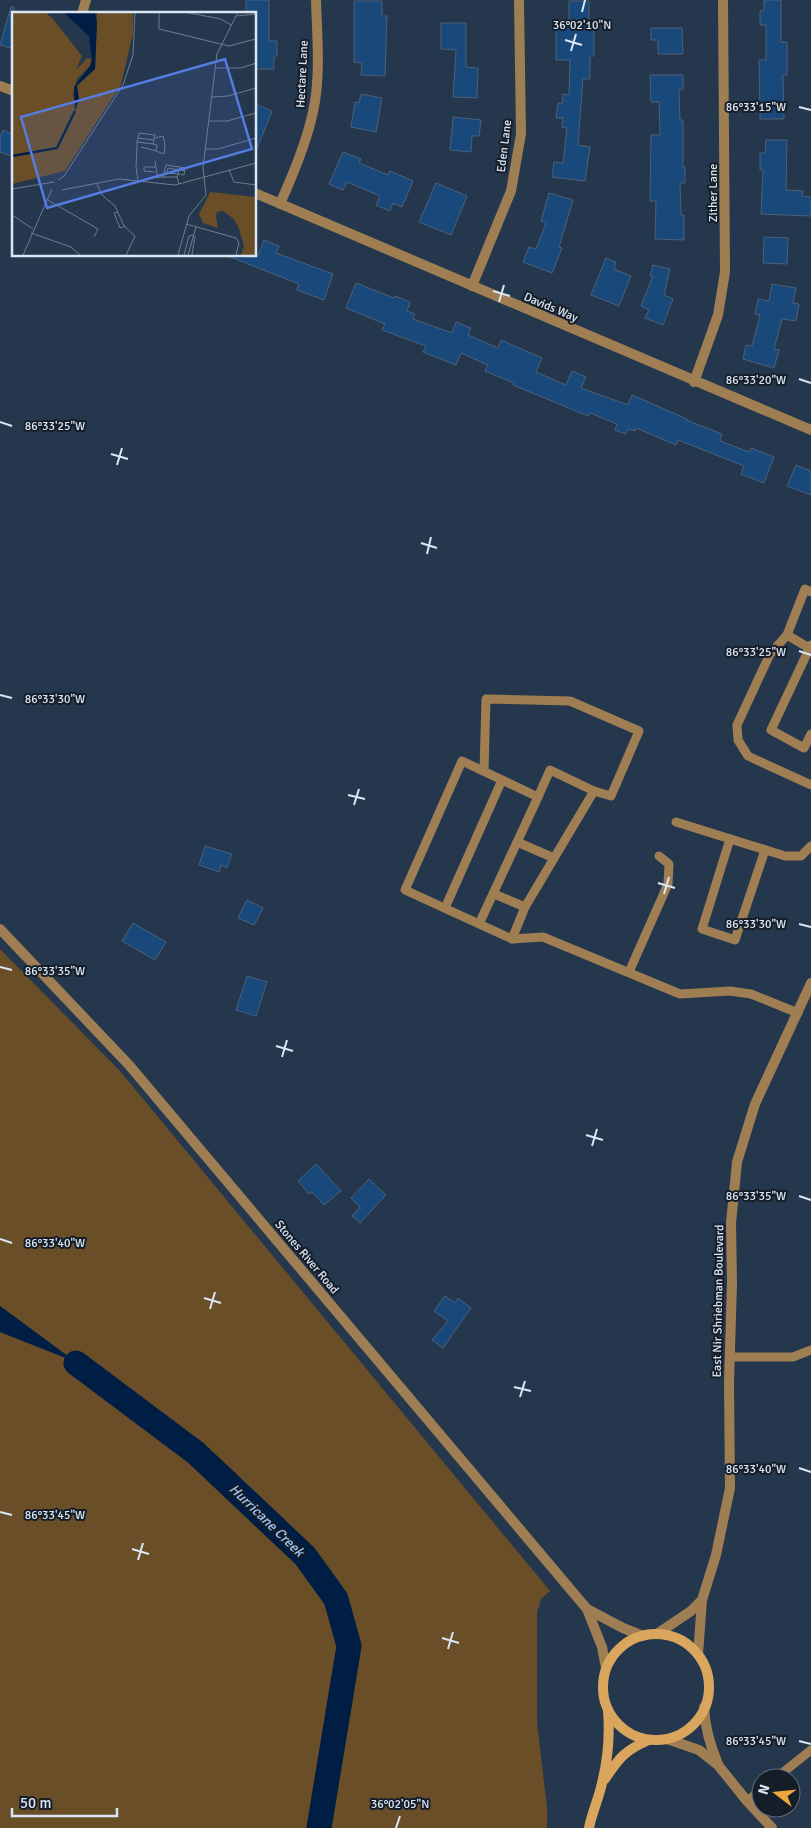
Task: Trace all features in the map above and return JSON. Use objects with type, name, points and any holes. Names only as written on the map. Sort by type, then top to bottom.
[{"type":"main road","name":"Stones River Road","points":[[658,1634],[666,1634],[684,1641],[694,1649],[705,1664],[709,1682],[708,1701],[698,1720],[684,1732],[668,1739],[649,1740],[628,1733],[618,1724],[608,1708],[603,1691],[606,1668],[618,1648],[630,1640],[658,1634]]},
{"type":"main road","points":[[589,1828],[602,1784],[609,1732],[608,1708]]},
{"type":"main road","points":[[602,1784],[618,1759],[633,1747],[649,1740]]},
{"type":"street","name":"Hectare Lane","points":[[280,204],[303,149],[313,111],[317,69],[316,0]]},
{"type":"street","name":"Eden Lane","points":[[472,286],[511,191],[518,153],[521,134],[519,0]]},
{"type":"street","name":"Zither Lane","points":[[694,382],[718,316],[725,272],[724,0]]},
{"type":"street","points":[[0,86],[12,90]]},
{"type":"street","name":"Davids Way","points":[[256,193],[694,382],[811,430]]},
{"type":"street","name":"Stones River Road","points":[[0,929],[129,1065],[587,1609],[602,1647],[606,1668]]},
{"type":"street","name":"East Nir Shriebman Boulevard","points":[[698,1655],[702,1600],[716,1555],[730,1488],[731,1223],[737,1162],[755,1104],[811,983]]},
{"type":"street","points":[[658,1634],[702,1600]]},
{"type":"street","name":"Stones River Road","points":[[587,1609],[622,1628],[643,1636]]},
{"type":"street","name":"Stones River Road","points":[[704,1707],[708,1739],[718,1764]]},
{"type":"street","name":"Stones River Road","points":[[668,1739],[699,1750],[718,1764],[747,1801],[772,1828]]},
{"type":"lane","points":[[811,592],[805,589],[786,635],[770,654],[737,725],[738,740],[748,756],[811,785]]},
{"type":"lane","points":[[786,635],[811,648],[771,730],[804,748],[811,734]]},
{"type":"lane","points":[[480,924],[550,770],[594,791],[611,796],[639,731],[570,702],[486,699],[484,771]]},
{"type":"lane","points":[[538,797],[462,761],[405,890],[512,939],[543,937],[680,994],[730,991],[751,994],[798,1013]]},
{"type":"lane","points":[[445,908],[502,780]]},
{"type":"lane","points":[[512,939],[525,907],[594,791]]},
{"type":"lane","points":[[676,822],[785,856],[802,856],[811,846]]},
{"type":"lane","points":[[730,839],[702,929],[734,940],[765,850]]},
{"type":"lane","points":[[517,842],[554,858]]},
{"type":"lane","points":[[629,972],[668,884],[669,864],[659,856]]},
{"type":"lane","points":[[494,894],[525,907]]},
{"type":"lane","points":[[730,1357],[793,1357],[811,1350]]},
{"type":"lane","points":[[788,1768],[811,1750]]},
{"type":"lane","points":[[747,1801],[751,1798]]},
{"type":"shaded area","points":[[0,949],[120,1071],[550,1591],[541,1599],[537,1613],[537,1723],[547,1807],[547,1828],[0,1828],[0,1332],[74,1361],[0,1306]]},
{"type":"water","points":[[0,1306],[76,1362],[0,1332]]},
{"type":"building","points":[[246,0],[269,0],[269,41],[277,41],[277,56],[274,56],[274,69],[256,69],[256,12],[246,12]]},
{"type":"building","points":[[764,0],[781,0],[781,42],[787,42],[787,75],[783,75],[784,119],[760,119],[759,60],[766,60],[766,25],[760,25],[760,11],[764,11]]},
{"type":"building","points":[[354,1],[382,1],[382,16],[387,16],[385,76],[361,75],[362,63],[354,62]]},
{"type":"building","points":[[569,1],[589,1],[589,23],[594,23],[594,56],[590,56],[590,79],[583,79],[578,145],[590,147],[585,181],[552,177],[554,162],[563,163],[567,128],[562,127],[563,118],[556,118],[558,103],[562,104],[563,94],[569,95],[570,60],[556,60],[556,20],[569,20]]},
{"type":"building","points":[[11,7],[14,7],[14,12],[12,12],[12,48],[0,45]]},
{"type":"building","points":[[441,23],[466,23],[466,67],[478,68],[477,98],[453,97],[456,50],[441,49]]},
{"type":"building","points":[[651,28],[682,28],[683,54],[658,54],[658,40],[651,40]]},
{"type":"building","points":[[650,75],[683,75],[683,89],[679,90],[680,120],[683,120],[683,167],[685,167],[685,183],[680,183],[681,215],[684,215],[684,240],[655,239],[656,201],[650,201],[651,135],[660,135],[659,102],[651,102]]},
{"type":"building","points":[[361,94],[382,98],[376,132],[351,127],[355,102],[359,103]]},
{"type":"building","points":[[256,104],[272,111],[256,151]]},
{"type":"building","points":[[453,117],[481,120],[479,136],[472,136],[471,152],[450,150]]},
{"type":"building","points":[[3,130],[12,134],[12,156],[0,152],[0,137]]},
{"type":"building","points":[[766,140],[787,140],[786,190],[803,191],[802,196],[811,197],[811,216],[761,214],[763,170],[760,170],[760,153],[765,153]]},
{"type":"building","points":[[343,152],[361,159],[359,163],[388,175],[390,171],[413,181],[402,207],[393,203],[390,211],[376,205],[380,196],[347,182],[343,190],[329,184]]},
{"type":"building","points":[[436,183],[467,196],[451,235],[419,222]]},
{"type":"building","points":[[549,193],[573,200],[559,247],[562,248],[552,273],[523,262],[529,247],[536,249],[546,223],[541,221]]},
{"type":"building","points":[[764,237],[788,238],[787,264],[763,263]]},
{"type":"building","points":[[264,240],[279,246],[276,253],[333,274],[324,300],[297,290],[299,284],[228,256],[258,255]]},
{"type":"building","points":[[606,258],[616,262],[614,269],[631,276],[619,306],[591,295]]},
{"type":"building","points":[[653,265],[670,269],[664,295],[673,299],[663,325],[645,318],[649,310],[641,306],[653,276],[650,276]]},
{"type":"building","points":[[356,283],[394,298],[395,296],[410,302],[407,311],[415,314],[413,319],[452,333],[456,322],[471,328],[468,335],[498,348],[501,340],[542,358],[536,372],[566,385],[572,371],[586,377],[581,388],[628,405],[632,395],[722,434],[720,441],[749,452],[751,448],[774,457],[764,483],[741,474],[744,466],[678,440],[676,445],[636,428],[635,431],[628,429],[626,434],[615,430],[617,424],[590,413],[588,416],[513,385],[514,383],[485,371],[488,365],[461,353],[456,365],[423,352],[426,346],[382,330],[385,324],[346,308]]},
{"type":"building","points":[[772,284],[796,288],[793,303],[799,304],[796,321],[782,319],[774,349],[779,350],[774,368],[743,359],[746,345],[752,346],[760,315],[755,314],[758,299],[769,301]]},
{"type":"building","points":[[796,465],[811,471],[811,495],[787,486]]},
{"type":"building","points":[[205,846],[232,854],[227,868],[221,865],[219,872],[199,865]]},
{"type":"building","points":[[247,900],[263,908],[254,925],[238,918]]},
{"type":"building","points":[[133,923],[166,942],[155,960],[122,941]]},
{"type":"building","points":[[247,976],[267,982],[256,1016],[236,1010]]},
{"type":"building","points":[[316,1164],[341,1191],[324,1205],[312,1192],[309,1194],[298,1181]]},
{"type":"building","points":[[369,1179],[386,1195],[360,1223],[352,1216],[360,1207],[351,1198]]},
{"type":"building","points":[[445,1296],[455,1303],[458,1298],[471,1308],[443,1348],[432,1340],[448,1321],[434,1311]]},
{"type":"waterway","name":"Hurricane Creek","points":[[76,1363],[196,1453],[305,1556],[336,1599],[349,1646],[319,1828]]}]
